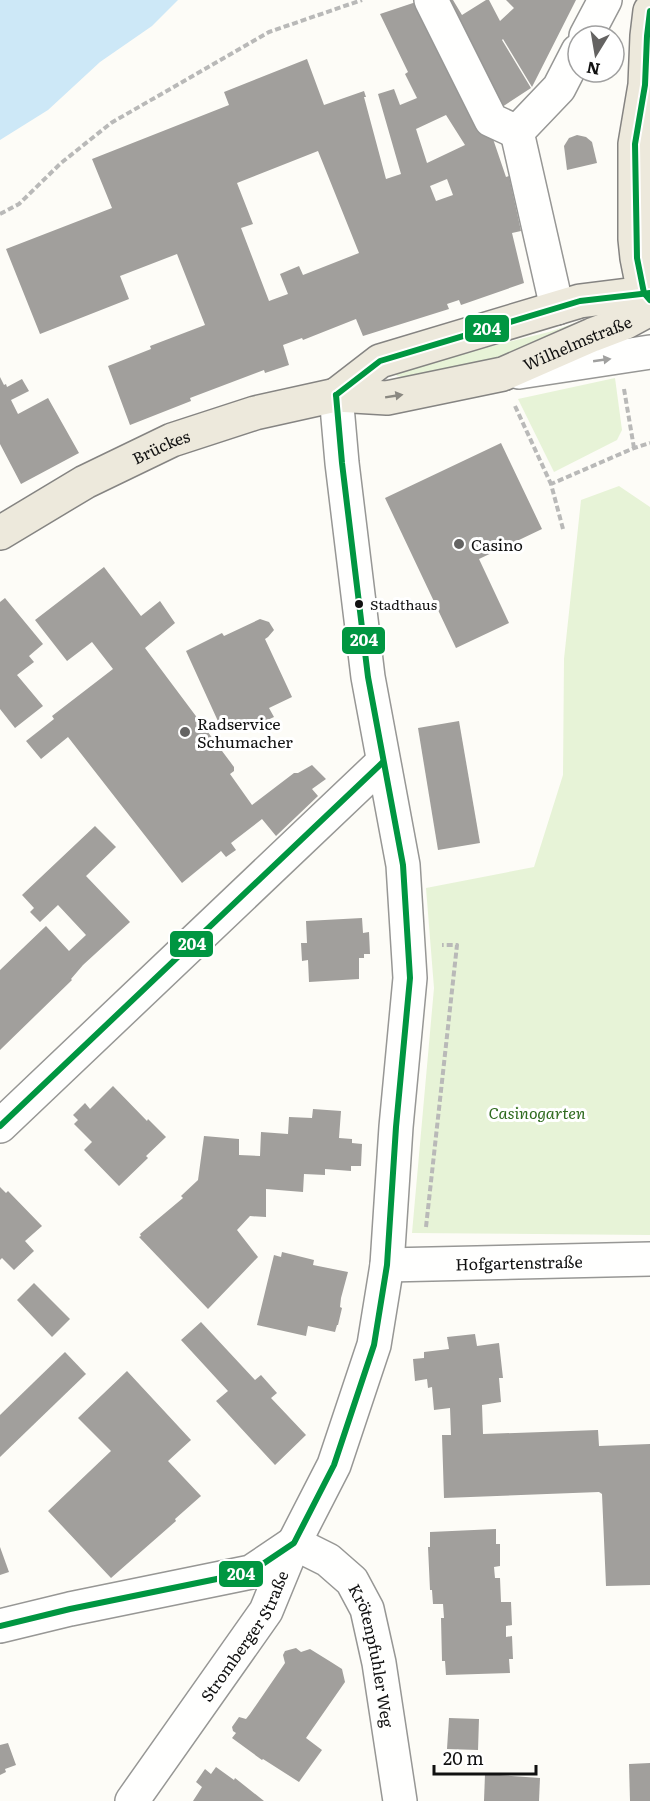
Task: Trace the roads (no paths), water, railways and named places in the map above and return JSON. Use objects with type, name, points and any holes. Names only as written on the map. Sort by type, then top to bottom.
[{"type":"main road","points":[[649,299],[638,264],[635,240],[635,144],[648,91],[646,45],[650,10]]},
{"type":"main road","name":"Brückes","points":[[336,395],[380,361],[556,308],[598,298],[649,299]]},
{"type":"main road","name":"Wilhelmstraße","points":[[507,385],[592,335],[626,322],[649,299]]},
{"type":"main road","name":"Brückes","points":[[0,533],[85,482],[172,440],[255,413],[336,395],[387,398],[507,385]]},
{"type":"street","points":[[431,0],[491,120],[517,132]]},
{"type":"street","points":[[592,24],[605,0]]},
{"type":"street","points":[[517,132],[559,88],[566,74]]},
{"type":"street","points":[[517,132],[556,308]]},
{"type":"street","points":[[507,385],[650,352]]},
{"type":"street","name":"Stromberger Straße","points":[[132,1801],[266,1611],[294,1542],[333,1465],[374,1345],[387,1265],[396,1127],[410,978],[403,865],[368,677],[344,485],[336,395]]},
{"type":"street","points":[[0,1126],[383,762]]},
{"type":"street","name":"Hofgartenstraße","points":[[387,1265],[650,1259]]},
{"type":"street","points":[[0,1626],[70,1609],[251,1572],[294,1542]]},
{"type":"street","name":"Krötenpfuhler Weg","points":[[294,1542],[328,1560],[352,1581],[367,1609],[380,1663],[399,1801]]},
{"type":"water","points":[[0,0],[178,0],[152,26],[100,62],[48,110],[0,140]]},
{"type":"place","name":"Casino","points":[[459,544]]},
{"type":"place","name":"Stadthaus","points":[[359,604]]},
{"type":"place","name":"Radservice Schumacher","points":[[185,732]]},
{"type":"park label","name":"Casinogarten","points":[[537,1112]]}]
